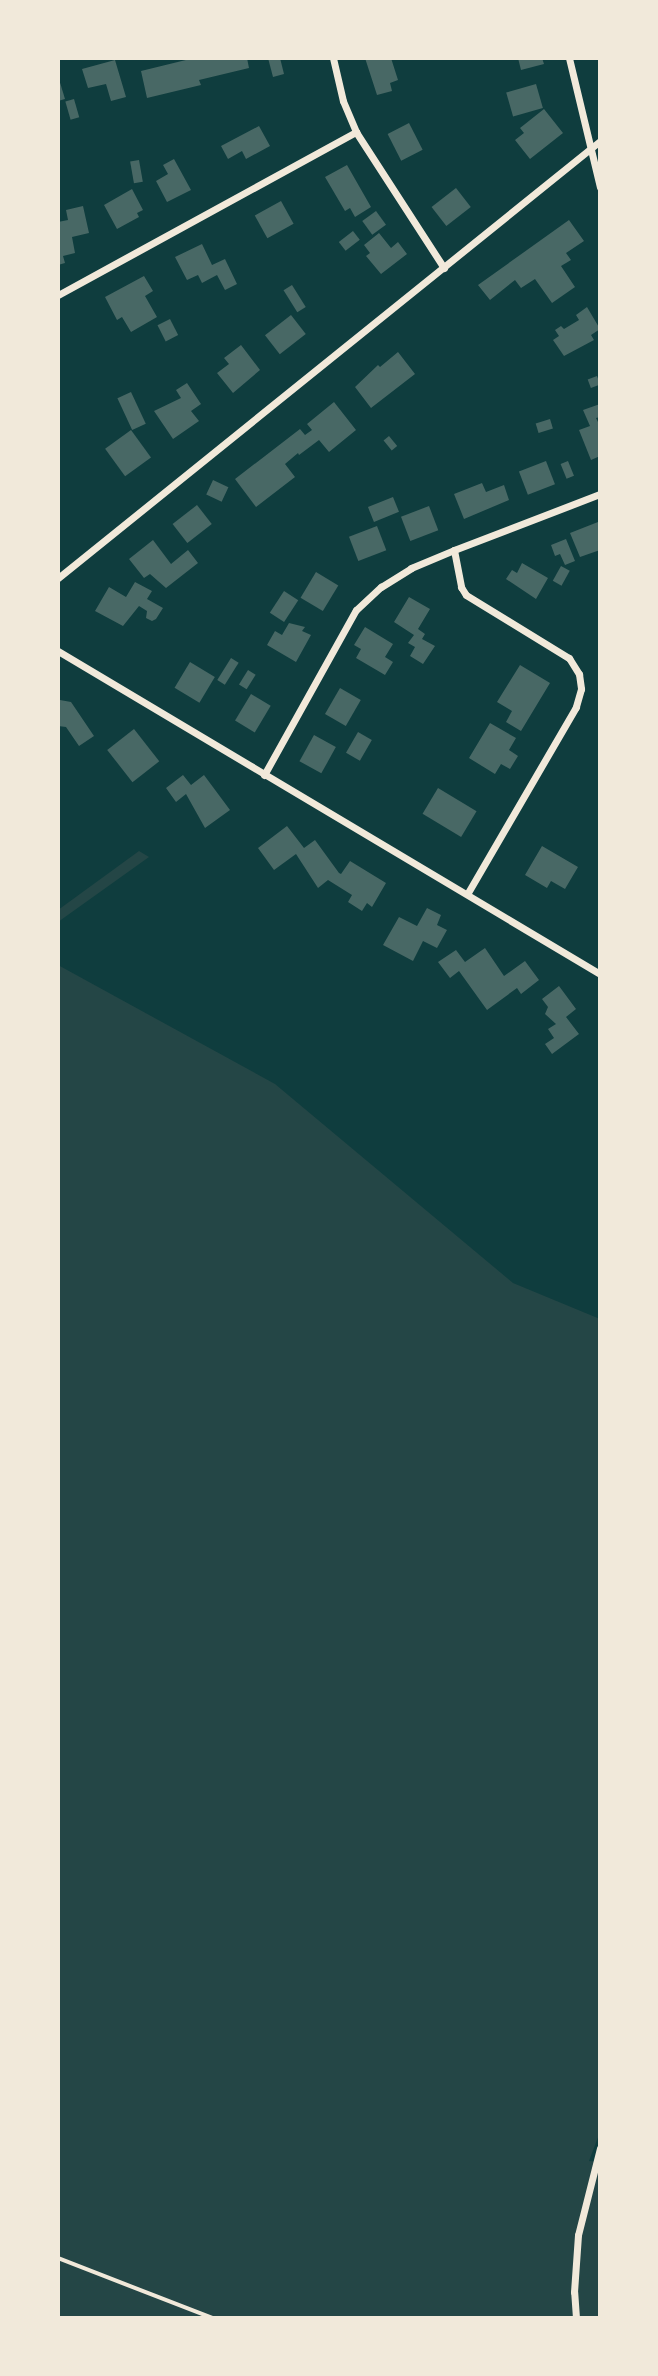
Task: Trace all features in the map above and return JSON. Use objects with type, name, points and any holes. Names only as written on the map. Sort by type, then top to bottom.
[{"type":"street","points":[[334,58],[343,101],[356,132],[444,268]]},
{"type":"street","points":[[569,58],[600,187]]},
{"type":"street","points":[[58,295],[356,132]]},
{"type":"street","points":[[58,578],[600,141]]},
{"type":"street","points":[[264,775],[356,610],[381,587],[401,574],[454,550],[600,494]]},
{"type":"street","points":[[454,550],[461,587],[466,596],[569,658],[579,674],[581,689],[576,707],[467,894]]},
{"type":"street","points":[[58,651],[600,974]]},
{"type":"street","points":[[576,2318],[574,2292],[578,2235],[600,2148]]},
{"type":"path","points":[[58,2258],[213,2318]]},
{"type":"shaded area","points":[[139,851],[149,857],[58,922],[58,910]]},
{"type":"shaded area","points":[[58,965],[275,1084],[513,1283],[600,1319],[600,2132],[589,2161],[600,2162],[600,2318],[58,2318]]},
{"type":"building","points":[[194,58],[247,58],[249,68],[199,80],[201,85],[147,98],[141,71]]},
{"type":"building","points":[[268,58],[280,58],[284,74],[273,77]]},
{"type":"building","points":[[365,58],[391,58],[398,80],[390,83],[392,91],[377,95]]},
{"type":"building","points":[[518,58],[542,58],[544,64],[521,70]]},
{"type":"building","points":[[115,60],[126,97],[111,101],[106,84],[88,88],[82,69]]},
{"type":"building","points":[[58,76],[65,99],[58,101]]},
{"type":"building","points":[[536,84],[543,108],[513,117],[506,93]]},
{"type":"building","points":[[74,99],[79,117],[71,120],[65,101]]},
{"type":"building","points":[[544,109],[563,133],[530,159],[515,140],[524,133],[520,128]]},
{"type":"building","points":[[409,123],[423,150],[401,161],[388,134]]},
{"type":"building","points":[[259,126],[270,146],[246,159],[242,151],[228,159],[221,146]]},
{"type":"building","points":[[174,159],[191,190],[167,202],[156,181],[168,174],[163,165]]},
{"type":"building","points":[[139,160],[143,182],[134,183],[130,162]]},
{"type":"building","points":[[347,165],[371,207],[355,217],[350,208],[345,211],[325,177]]},
{"type":"building","points":[[456,188],[471,207],[446,226],[432,207]]},
{"type":"building","points":[[132,189],[143,210],[137,213],[139,217],[117,229],[104,205]]},
{"type":"building","points":[[281,201],[294,224],[267,238],[255,216]]},
{"type":"building","points":[[83,206],[89,233],[72,237],[75,253],[63,256],[65,263],[58,265],[58,222],[68,220],[66,210]]},
{"type":"building","points":[[376,211],[386,225],[372,235],[362,221]]},
{"type":"building","points":[[569,220],[584,241],[566,253],[571,260],[561,266],[575,287],[552,303],[535,279],[521,288],[515,280],[490,300],[478,285]]},
{"type":"building","points":[[353,231],[360,240],[346,251],[339,242]]},
{"type":"building","points":[[379,233],[391,248],[398,242],[407,254],[381,274],[366,256],[370,253],[364,245]]},
{"type":"building","points":[[202,244],[212,265],[225,259],[237,284],[225,290],[217,275],[202,283],[198,275],[187,280],[175,257]]},
{"type":"building","points":[[144,276],[153,291],[145,296],[157,317],[131,332],[122,317],[117,320],[105,297]]},
{"type":"building","points":[[292,285],[306,307],[297,312],[284,290]]},
{"type":"building","points":[[587,307],[600,329],[591,335],[594,340],[564,356],[553,340],[559,336],[555,330],[561,326],[564,329],[579,320],[576,315]]},
{"type":"building","points":[[291,315],[306,334],[280,354],[265,335]]},
{"type":"building","points":[[170,319],[178,335],[166,341],[158,325]]},
{"type":"building","points":[[241,345],[260,370],[233,393],[217,373],[229,364],[224,358]]},
{"type":"building","points":[[398,352],[415,374],[371,408],[355,387],[378,365],[380,367]]},
{"type":"building","points":[[597,376],[600,384],[591,388],[588,380]]},
{"type":"building","points":[[187,383],[201,404],[191,411],[199,421],[173,439],[154,411],[181,398],[176,390]]},
{"type":"building","points":[[131,392],[146,424],[132,430],[117,398]]},
{"type":"building","points":[[334,402],[356,430],[329,452],[319,440],[299,455],[298,453],[285,464],[295,477],[256,507],[235,479],[300,429],[305,435],[312,430],[307,424]]},
{"type":"building","points":[[600,404],[600,417],[596,418],[600,426],[600,456],[591,460],[579,430],[590,426],[583,410]]},
{"type":"building","points":[[550,419],[553,429],[539,433],[536,423]]},
{"type":"building","points":[[131,430],[151,458],[125,476],[105,449]]},
{"type":"building","points":[[389,436],[397,446],[392,451],[384,440]]},
{"type":"building","points":[[546,461],[555,484],[528,495],[519,471]]},
{"type":"building","points":[[568,461],[574,476],[567,479],[561,464]]},
{"type":"building","points":[[213,480],[228,487],[222,502],[206,495]]},
{"type":"building","points":[[482,483],[486,492],[504,485],[509,500],[464,519],[454,494]]},
{"type":"building","points":[[393,497],[399,512],[374,522],[368,507]]},
{"type":"building","points":[[197,505],[212,524],[187,543],[173,524]]},
{"type":"building","points":[[429,506],[438,530],[410,541],[401,517]]},
{"type":"building","points":[[598,522],[600,550],[580,557],[570,533]]},
{"type":"building","points":[[377,526],[386,550],[358,561],[349,537]]},
{"type":"building","points":[[566,539],[575,561],[565,565],[560,554],[555,556],[551,545]]},
{"type":"building","points":[[153,540],[171,564],[188,550],[198,563],[166,588],[150,574],[144,578],[129,559]]},
{"type":"building","points":[[522,563],[548,578],[536,599],[506,579],[512,570],[517,573]]},
{"type":"building","points":[[561,566],[570,571],[562,586],[553,581]]},
{"type":"building","points":[[316,572],[338,585],[323,611],[301,598]]},
{"type":"building","points":[[135,582],[152,591],[147,599],[163,608],[156,619],[152,621],[146,618],[147,611],[139,606],[123,626],[95,611],[109,587],[126,597]]},
{"type":"building","points":[[284,591],[298,600],[284,622],[270,613]]},
{"type":"building","points":[[409,597],[430,609],[418,629],[425,634],[422,639],[435,646],[423,664],[410,656],[415,647],[408,643],[414,635],[394,622]]},
{"type":"building","points":[[289,623],[305,627],[302,631],[311,635],[296,662],[267,645],[275,631],[282,635]]},
{"type":"building","points":[[365,627],[393,644],[385,657],[393,662],[385,675],[356,658],[361,649],[354,645]]},
{"type":"building","points":[[231,658],[239,663],[225,685],[217,680]]},
{"type":"building","points":[[190,662],[215,677],[199,703],[175,688]]},
{"type":"building","points":[[520,665],[550,683],[521,731],[506,722],[512,711],[497,702]]},
{"type":"building","points":[[248,670],[256,675],[247,689],[239,684]]},
{"type":"building","points":[[340,688],[361,700],[346,726],[325,714]]},
{"type":"building","points":[[251,694],[271,706],[255,732],[235,721]]},
{"type":"building","points":[[60,700],[71,702],[94,736],[79,746],[66,727],[58,726]]},
{"type":"building","points":[[490,723],[516,738],[509,750],[518,756],[510,769],[501,764],[495,774],[469,758]]},
{"type":"building","points":[[134,729],[159,761],[132,782],[107,750]]},
{"type":"building","points":[[358,732],[372,740],[360,761],[346,753]]},
{"type":"building","points":[[314,735],[336,747],[321,773],[299,761]]},
{"type":"building","points":[[183,775],[191,785],[204,775],[230,810],[205,828],[186,794],[176,802],[166,788]]},
{"type":"building","points":[[438,788],[477,811],[461,837],[423,814]]},
{"type":"building","points":[[287,826],[304,848],[315,840],[339,873],[341,874],[350,861],[386,883],[372,907],[367,903],[362,911],[348,902],[352,895],[328,880],[318,888],[296,854],[274,870],[258,848]]},
{"type":"building","points":[[542,846],[578,867],[565,889],[551,881],[547,888],[525,875]]},
{"type":"building","points":[[427,908],[441,915],[437,925],[447,930],[437,948],[423,941],[413,961],[383,945],[399,917],[417,926]]},
{"type":"building","points":[[485,948],[504,976],[525,961],[539,980],[521,994],[517,988],[487,1010],[459,971],[450,978],[438,962],[456,950],[465,962]]},
{"type":"building","points":[[559,986],[576,1009],[566,1017],[579,1034],[552,1054],[545,1044],[554,1038],[548,1029],[556,1024],[545,1014],[548,1007],[542,999]]}]
